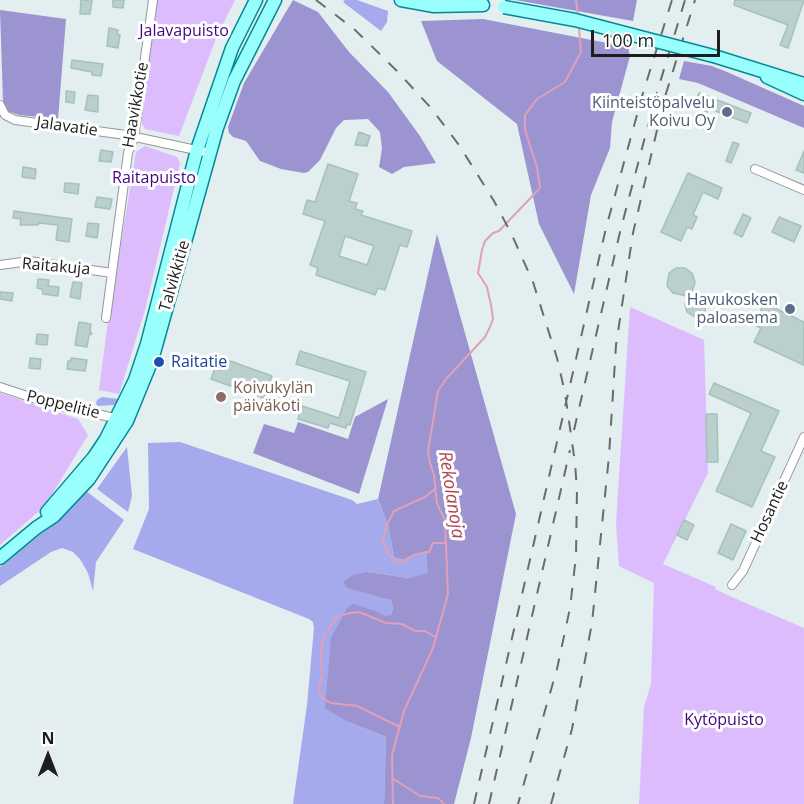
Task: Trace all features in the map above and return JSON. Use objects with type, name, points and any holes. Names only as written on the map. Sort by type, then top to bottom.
[{"type":"main road","name":"Talvikkitie","points":[[122,420],[144,354],[197,150],[232,48],[256,0]]},
{"type":"main road","name":"Talvikkitie","points":[[0,558],[54,516],[89,479],[152,360],[210,153],[234,81],[275,0]]},
{"type":"main road","points":[[401,0],[434,6],[504,7],[597,25],[717,57],[804,84]]},
{"type":"main road","points":[[464,0],[483,5]]},
{"type":"main road","points":[[744,66],[804,94]]},
{"type":"street","name":"Haavikkotie","points":[[106,318],[128,153],[134,137],[153,0]]},
{"type":"street","name":"Jalavatie","points":[[0,105],[5,115],[15,120],[134,137],[210,153]]},
{"type":"street","points":[[755,169],[804,190]]},
{"type":"street","name":"Raitakuja","points":[[0,265],[29,261],[112,273]]},
{"type":"street","name":"Poppelitie","points":[[0,387],[54,405],[122,420]]},
{"type":"street","name":"Hosantie","points":[[732,585],[743,571],[804,437]]},
{"type":"shaded area","points":[[293,0],[318,12],[349,52],[388,92],[420,136],[436,163],[404,167],[392,174],[379,167],[382,149],[380,132],[368,119],[344,120],[336,128],[320,160],[304,173],[281,169],[260,161],[246,141],[233,137],[229,133],[228,127],[244,83]]},
{"type":"shaded area","points":[[357,0],[388,11],[387,22],[381,31],[343,2]]},
{"type":"shaded area","points":[[515,0],[637,0],[633,21]]},
{"type":"shaded area","points":[[0,10],[66,19],[58,119],[19,115],[8,111],[3,101]]},
{"type":"shaded area","points":[[483,19],[628,47],[630,56],[612,122],[610,148],[591,195],[574,294],[539,224],[517,124],[437,61],[421,21]]},
{"type":"shaded area","points":[[684,61],[712,66],[804,106],[804,128],[698,83],[679,79]]},
{"type":"shaded area","points":[[437,234],[516,514],[471,738],[454,804],[384,804],[386,737],[346,721],[325,708],[331,638],[347,608],[353,604],[385,616],[391,615],[393,607],[391,600],[347,588],[343,582],[353,575],[368,572],[409,578],[428,573],[426,551],[403,560],[394,557],[388,525],[378,499]]},
{"type":"shaded area","points":[[102,397],[120,400],[114,405],[98,406],[97,400]]},
{"type":"shaded area","points":[[388,399],[359,494],[253,453],[264,424],[294,433],[298,422],[348,439],[355,417]]},
{"type":"shaded area","points":[[180,442],[352,500],[357,504],[378,499],[388,525],[394,557],[403,560],[426,551],[429,574],[409,578],[368,572],[378,595],[391,600],[393,607],[391,615],[385,617],[376,611],[346,721],[386,737],[384,804],[293,804],[307,705],[313,622],[133,549],[149,509],[148,443]]},
{"type":"shaded area","points":[[127,447],[132,496],[128,512],[97,489]]},
{"type":"shaded area","points":[[86,491],[124,520],[96,562],[93,591],[88,573],[80,559],[73,552],[62,548],[51,552],[0,586],[0,567],[70,510]]},
{"type":"green space","name":"Jalavapuisto","points":[[156,0],[235,0],[217,36],[179,136],[145,129],[141,122]]},
{"type":"green space","name":"Raitapuisto","points":[[145,146],[177,157],[180,163],[145,310],[119,394],[99,390],[136,152]]},
{"type":"green space","name":"Kytöpuisto","points":[[630,307],[704,340],[708,473],[663,564],[804,628],[804,804],[639,804],[644,707],[651,684],[654,583],[619,566],[616,523]]},
{"type":"green space","points":[[0,393],[78,419],[88,435],[45,506],[0,545]]},
{"type":"building","points":[[81,0],[92,0],[90,14],[80,14]]},
{"type":"building","points":[[113,0],[124,0],[123,8],[113,7]]},
{"type":"building","points":[[735,0],[804,0],[788,48],[780,45],[788,25],[734,5]]},
{"type":"building","points":[[109,28],[118,30],[117,34],[120,35],[118,48],[107,46]]},
{"type":"building","points":[[72,60],[103,64],[101,76],[71,68]]},
{"type":"building","points":[[66,91],[75,92],[74,103],[66,102]]},
{"type":"building","points":[[699,93],[751,113],[747,123],[708,108],[707,112],[698,109],[700,105],[695,103]]},
{"type":"building","points":[[88,95],[98,96],[98,112],[85,110]]},
{"type":"building","points":[[359,132],[370,136],[367,146],[355,145]]},
{"type":"building","points":[[733,142],[739,144],[731,163],[726,161]]},
{"type":"building","points":[[101,150],[113,152],[111,162],[99,161]]},
{"type":"building","points":[[804,151],[804,173],[796,170]]},
{"type":"building","points":[[328,164],[358,174],[349,201],[357,203],[355,209],[363,211],[361,215],[412,231],[407,247],[400,245],[385,290],[378,288],[375,295],[316,275],[318,268],[310,265],[325,221],[303,214],[307,200],[315,202]],"holes":[[[345,236],[374,246],[367,265],[339,256]]]},
{"type":"building","points":[[23,167],[36,169],[35,179],[22,177]]},
{"type":"building","points":[[688,173],[722,188],[718,199],[703,192],[693,215],[697,217],[692,229],[687,227],[681,241],[661,232]]},
{"type":"building","points":[[65,183],[79,184],[78,194],[64,192]]},
{"type":"building","points":[[97,197],[112,199],[110,209],[95,207]]},
{"type":"building","points":[[14,211],[72,219],[69,242],[56,240],[58,225],[39,223],[38,225],[20,225],[21,219],[13,218]]},
{"type":"building","points":[[743,214],[751,218],[742,237],[734,233]]},
{"type":"building","points":[[779,217],[801,226],[794,242],[772,232]]},
{"type":"building","points":[[88,223],[99,224],[97,238],[86,236]]},
{"type":"building","points":[[676,268],[685,268],[692,273],[695,282],[692,292],[702,296],[706,302],[705,311],[700,315],[693,316],[687,312],[685,305],[687,296],[673,293],[667,286],[669,273]]},
{"type":"building","points":[[38,279],[49,280],[48,286],[59,287],[58,296],[43,294],[42,289],[37,288]]},
{"type":"building","points":[[73,282],[82,283],[80,299],[70,297]]},
{"type":"building","points":[[0,292],[13,293],[12,301],[0,299]]},
{"type":"building","points":[[764,303],[804,322],[804,365],[754,342],[761,328],[754,325]]},
{"type":"building","points":[[79,322],[91,324],[92,334],[89,335],[87,347],[75,345]]},
{"type":"building","points":[[37,334],[48,335],[47,345],[36,344]]},
{"type":"building","points":[[300,351],[366,372],[350,425],[347,424],[346,428],[330,423],[328,428],[298,419],[302,406],[339,418],[350,381],[296,364]]},
{"type":"building","points":[[219,357],[272,376],[264,398],[211,379]]},
{"type":"building","points":[[30,358],[41,359],[40,369],[29,368]]},
{"type":"building","points":[[71,358],[87,360],[85,371],[67,369]]},
{"type":"building","points":[[714,383],[779,411],[761,451],[775,457],[752,507],[716,491],[751,413],[709,394]]},
{"type":"building","points":[[706,414],[717,414],[718,462],[707,462]]},
{"type":"building","points":[[684,520],[694,525],[687,540],[677,535]]},
{"type":"building","points":[[731,524],[746,531],[733,560],[718,553]]},
{"type":"waterway","name":"Rekolanoja","points":[[576,0],[578,15]]},
{"type":"waterway","name":"Rekolanoja","points":[[393,804],[392,755],[404,711],[433,648],[448,594],[445,520],[437,504],[434,475],[428,451],[438,391],[446,379],[485,337],[490,327],[493,319],[491,305],[487,287],[478,273],[482,250],[485,241],[493,233],[499,231],[540,188],[537,167],[525,130],[525,115],[537,99],[565,82],[581,52],[579,27]]},
{"type":"waterway","points":[[436,488],[425,497],[394,511],[385,529],[383,543],[388,554],[399,563],[416,554],[429,552],[433,543],[445,543]]},
{"type":"waterway","points":[[400,727],[357,706],[331,703],[322,698],[319,689],[322,674],[321,649],[325,635],[337,617],[359,612],[386,623],[402,624],[415,631],[425,631],[435,637]]},
{"type":"waterway","points":[[392,778],[420,796],[438,798],[444,804]]},
{"type":"railway","points":[[316,0],[354,29],[397,71],[431,108],[459,145],[511,233],[533,282],[557,358],[565,393],[575,463],[576,556],[570,608],[557,669],[518,804]]},
{"type":"railway","points":[[474,804],[606,228],[643,93],[672,0]]},
{"type":"railway","points":[[574,430],[620,232],[655,99],[685,0]]},
{"type":"railway","points":[[551,804],[572,729],[592,623],[609,456],[616,345],[633,233],[664,100],[695,0]]},
{"type":"railway","points":[[489,804],[570,450]]},
{"type":"place","name":"Kiinteistöpalvelu Koivu Oy","points":[[727,112]]},
{"type":"place","name":"Havukosken paloasema","points":[[790,309]]},
{"type":"place","name":"Raitatie","points":[[159,362]]},
{"type":"place","name":"Koivukylän päiväkoti","points":[[221,397]]}]
